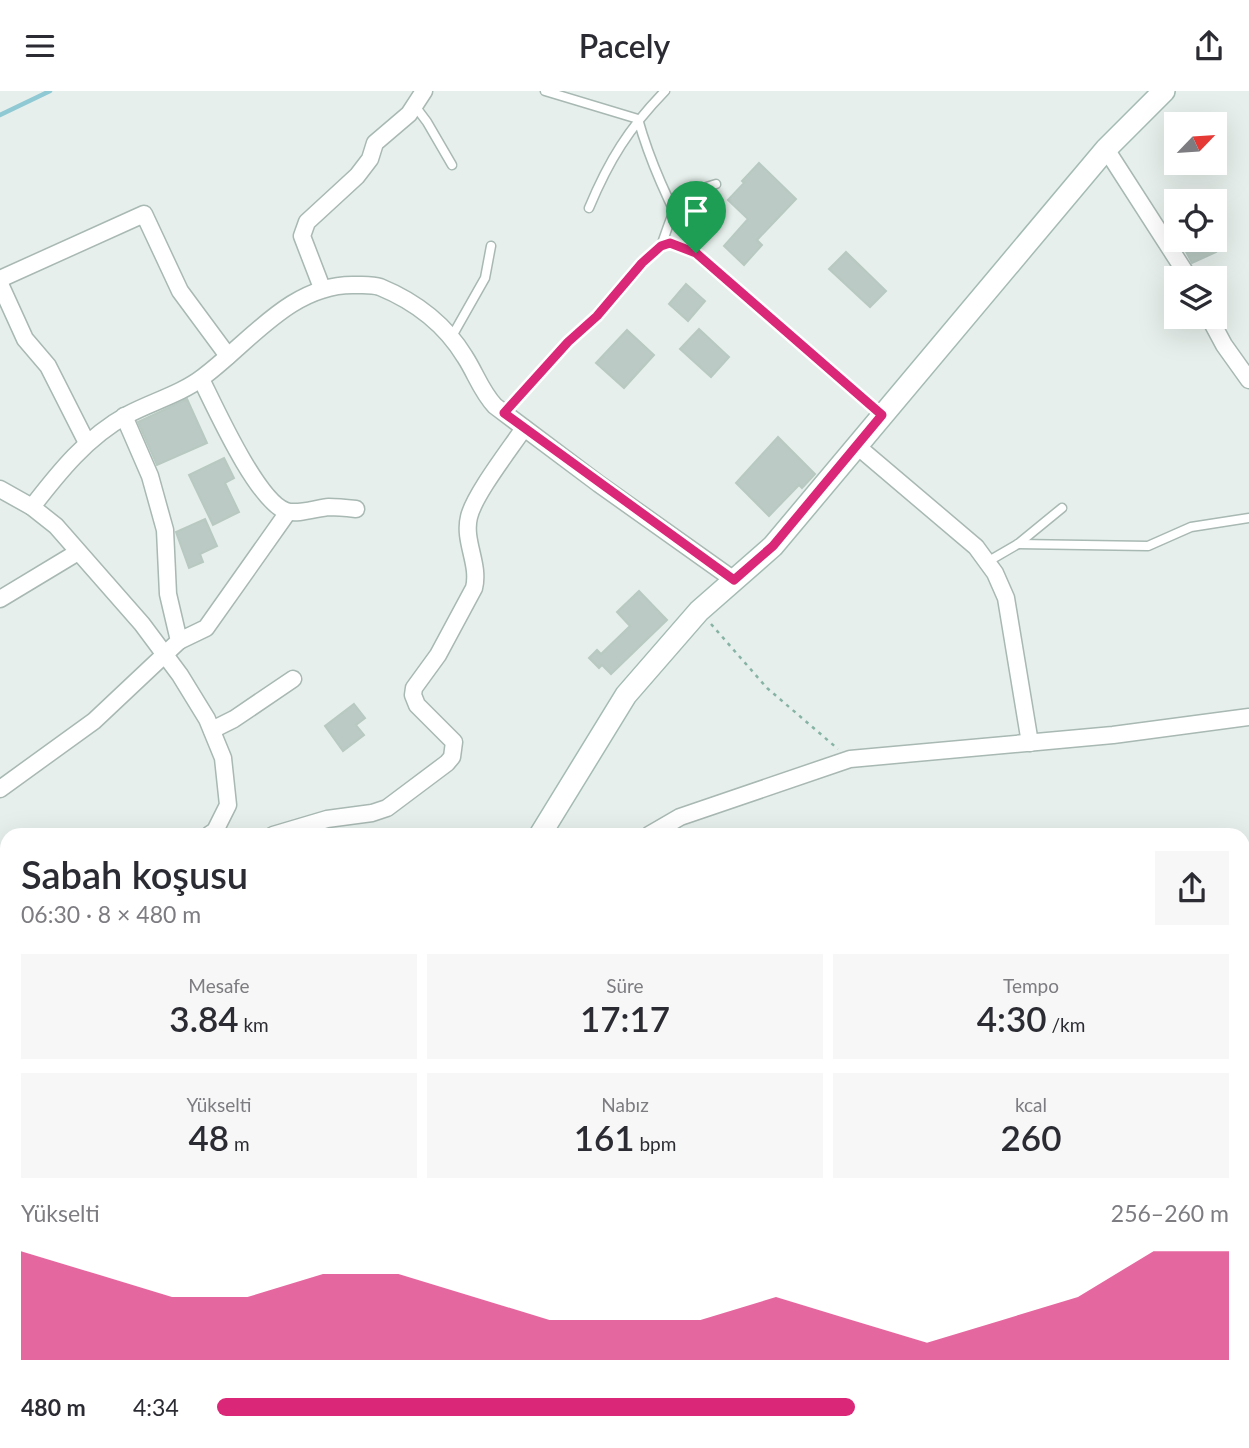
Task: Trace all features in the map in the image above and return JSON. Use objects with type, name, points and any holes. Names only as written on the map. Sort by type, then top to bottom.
[{"type":"street","points":[[322,288],[302,236],[307,222],[357,176],[370,159],[375,143],[410,114],[424,91]]},
{"type":"street","points":[[548,828],[626,695],[699,611],[773,546],[1106,149],[1157,94]]},
{"type":"street","points":[[1106,149],[1181,266]]},
{"type":"street","points":[[87,443],[48,366],[25,339],[0,281],[144,214],[180,291],[228,356]]},
{"type":"street","points":[[32,507],[87,443],[124,417],[201,379],[276,314],[322,288],[377,285],[415,305],[444,328],[465,357],[482,392],[504,413],[734,580]]},
{"type":"street","points":[[1215,329],[1249,380]]},
{"type":"street","points":[[201,379],[241,457],[264,492],[288,512],[332,507],[356,509]]},
{"type":"street","points":[[124,417],[150,476],[165,530],[168,594],[179,641]]},
{"type":"street","points":[[297,828],[327,819],[372,813],[387,808],[452,757],[454,742],[417,705],[413,695],[414,688],[438,656],[474,588],[477,576],[468,518],[479,496],[524,428]]},
{"type":"street","points":[[857,446],[967,540],[995,573],[1006,598],[1030,743]]},
{"type":"street","points":[[0,489],[32,507],[56,526],[180,675],[212,730],[223,758],[228,805],[217,828]]},
{"type":"street","points":[[0,789],[94,721],[179,641],[206,628],[288,512]]},
{"type":"street","points":[[0,599],[79,552]]},
{"type":"street","points":[[212,730],[234,719],[293,679]]},
{"type":"street","points":[[661,828],[680,817],[850,759],[1030,743],[1249,717]]},
{"type":"lane","points":[[545,91],[638,118]]},
{"type":"lane","points":[[589,208],[605,169],[638,118],[666,91]]},
{"type":"lane","points":[[415,106],[452,165]]},
{"type":"lane","points":[[638,118],[645,143],[672,210],[696,253],[882,415]]},
{"type":"lane","points":[[661,246],[672,210],[684,198],[716,184]]},
{"type":"lane","points":[[504,413],[568,342],[597,316],[642,263],[661,246],[670,243],[696,253]]},
{"type":"lane","points":[[452,338],[485,278],[491,246]]},
{"type":"lane","points":[[987,562],[1018,544],[1062,508]]},
{"type":"lane","points":[[1018,544],[1148,546],[1191,527],[1249,518]]},
{"type":"path","points":[[699,611],[768,688],[850,759]]},
{"type":"building","points":[[759,163],[796,199],[757,240],[762,245],[744,265],[724,246],[748,219],[728,200]]},
{"type":"building","points":[[846,252],[886,291],[870,307],[829,269]]},
{"type":"building","points":[[1186,252],[1216,252],[1192,263]]},
{"type":"building","points":[[686,284],[705,301],[688,321],[669,304]]},
{"type":"building","points":[[699,329],[729,357],[711,377],[680,349]]},
{"type":"building","points":[[627,330],[654,355],[624,388],[596,363]]},
{"type":"building","points":[[187,399],[207,443],[157,465],[138,422]]},
{"type":"building","points":[[778,437],[815,474],[802,488],[799,485],[769,516],[736,483]]},
{"type":"building","points":[[224,458],[234,478],[225,483],[239,512],[213,525],[189,475]]},
{"type":"building","points":[[205,519],[217,546],[200,554],[203,562],[189,568],[176,532]]},
{"type":"building","points":[[639,591],[667,620],[611,674],[602,665],[599,668],[589,658],[597,650],[601,654],[630,626],[617,612]]},
{"type":"building","points":[[354,704],[365,718],[356,725],[364,735],[343,751],[325,726]]},
{"type":"waterway","points":[[0,115],[50,91]]},
{"type":"route","points":[[670,243],[696,253],[882,415],[773,546],[734,580],[504,413],[568,342],[597,316],[642,263],[661,246],[670,243]]}]
